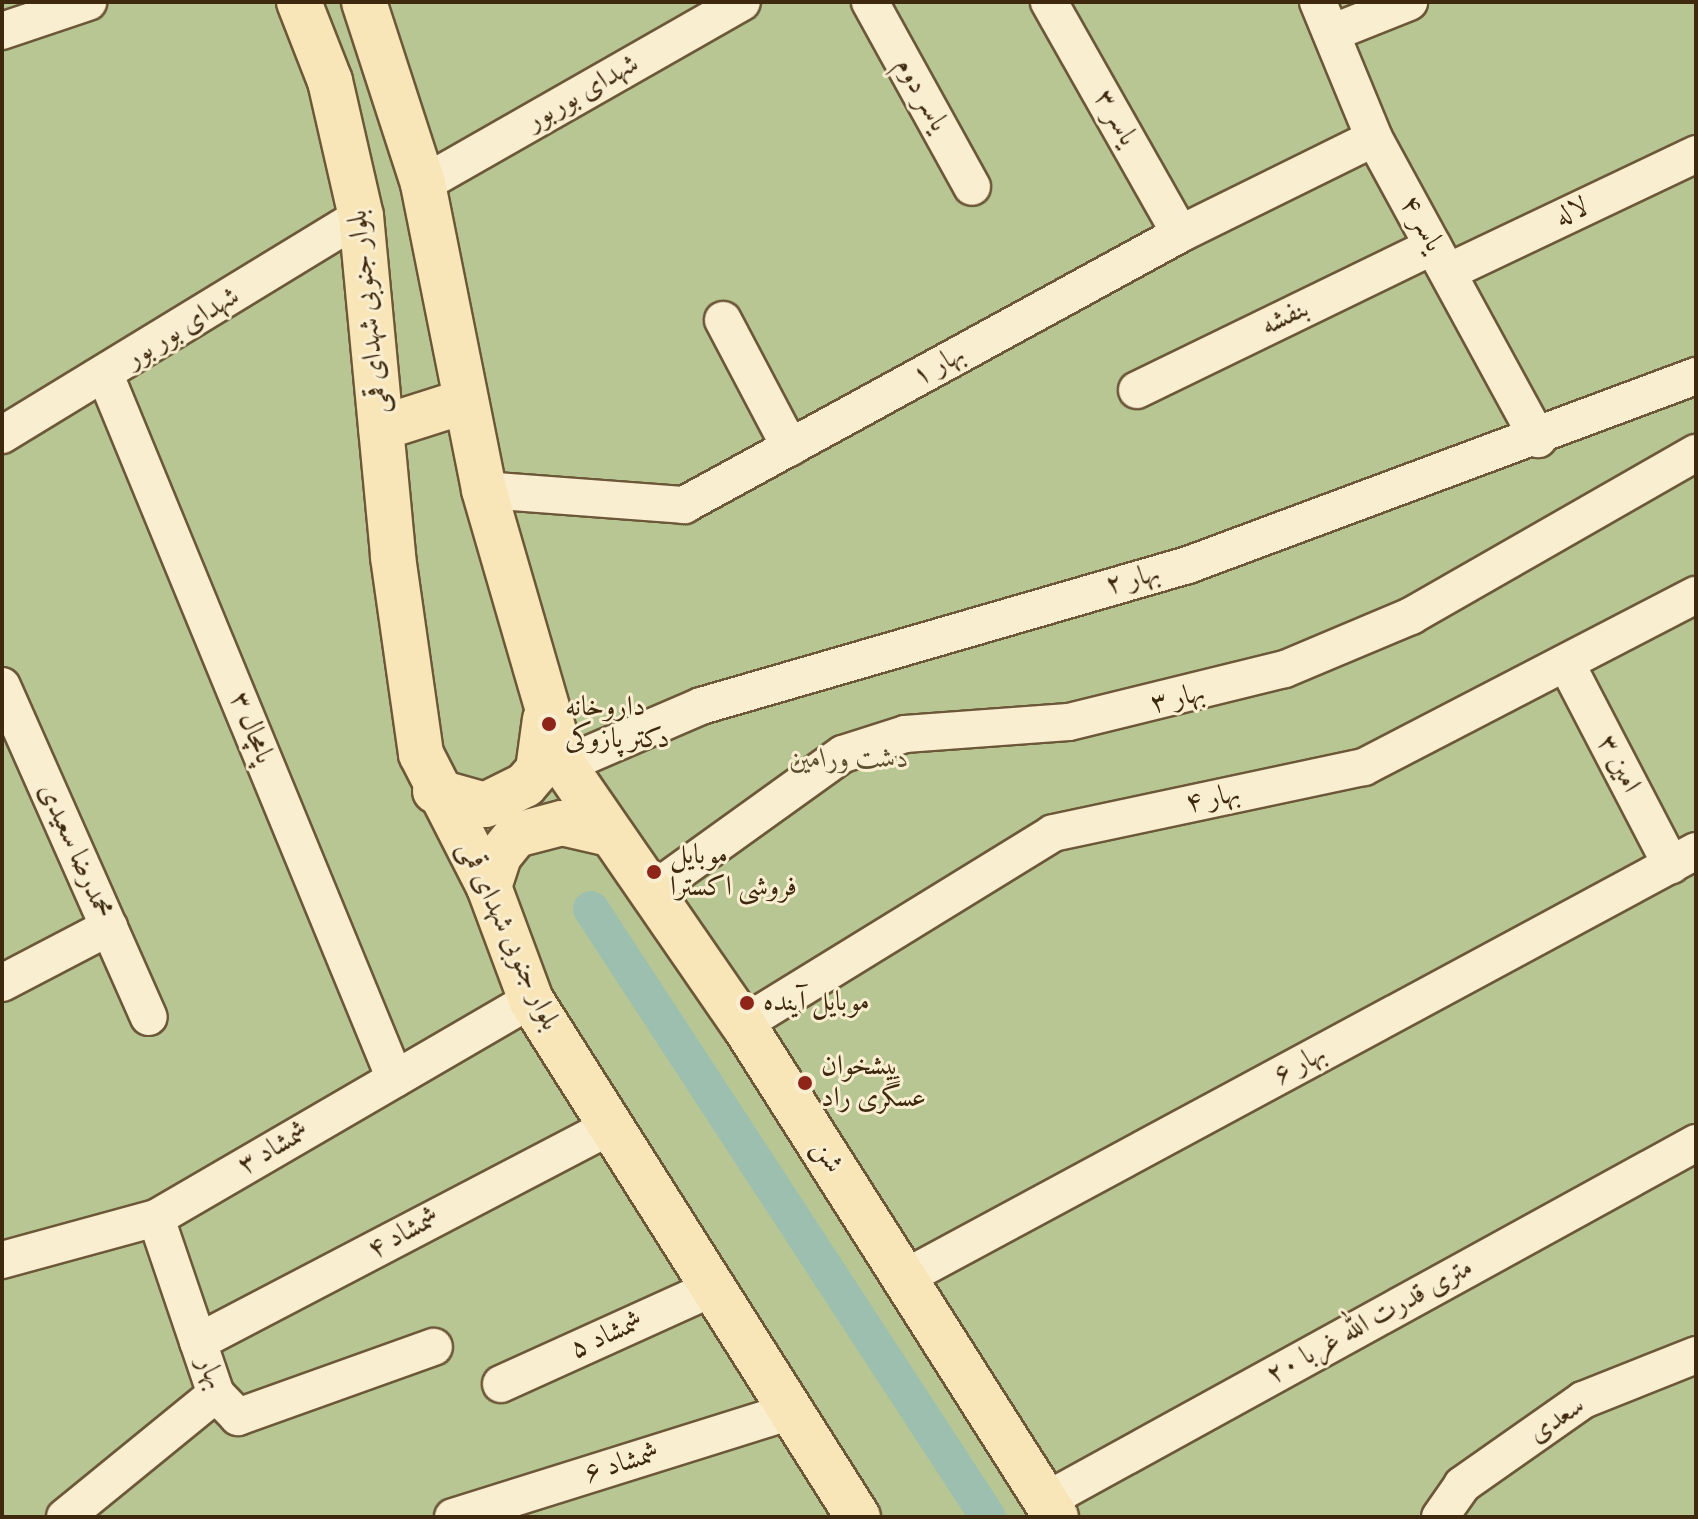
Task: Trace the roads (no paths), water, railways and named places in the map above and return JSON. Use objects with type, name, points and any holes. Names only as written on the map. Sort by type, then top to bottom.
[{"type":"main road","name":"بلوار جنوبی شهدای قمی","points":[[299,2],[330,81],[361,216],[381,428],[421,754],[435,791],[489,887],[500,929],[531,1000],[858,1517]]},
{"type":"main road","points":[[364,2],[423,184],[484,490],[545,719],[538,770],[525,785],[485,805],[435,791]]},
{"type":"main road","points":[[381,428],[466,401]]},
{"type":"main road","name":"شن","points":[[545,719],[564,765],[743,1024],[1050,1509]]},
{"type":"main road","points":[[489,887],[499,856],[527,830],[562,823],[610,834]]},
{"type":"street","points":[[2,31],[88,2]]},
{"type":"street","name":"شهدای بوربور","points":[[423,184],[742,2]]},
{"type":"street","name":"یاسر دوم","points":[[870,2],[972,187]]},
{"type":"street","name":"یاسر ۳","points":[[1049,2],[1180,234]]},
{"type":"street","points":[[1326,17],[1409,2]]},
{"type":"street","name":"یاسر ۴","points":[[1326,17],[1374,138],[1538,439]]},
{"type":"street","name":"بهار ۱","points":[[484,490],[684,505],[1180,234],[1374,138]]},
{"type":"street","name":"لاله","points":[[1440,259],[1696,154]]},
{"type":"street","name":"شهدای بور بور","points":[[2,435],[106,377],[361,216]]},
{"type":"street","name":"بنفشه","points":[[1137,390],[1440,259]]},
{"type":"street","points":[[723,320],[790,447]]},
{"type":"street","name":"بهار ۲","points":[[564,765],[701,706],[1188,565],[1538,439],[1696,376]]},
{"type":"street","name":"پامچال ۳","points":[[106,377],[395,1079]]},
{"type":"street","name":"بهار ۳","points":[[652,891],[843,754],[905,734],[1069,722],[1285,669],[1411,616],[1696,453]]},
{"type":"street","name":"بهار ۴","points":[[743,1024],[1053,833],[1364,767],[1696,595]]},
{"type":"street","name":"امین ۳","points":[[1566,663],[1684,858]]},
{"type":"street","name":"محمدرضا سعیدی","points":[[2,686],[149,1017]]},
{"type":"street","name":"بهار ۶","points":[[904,1278],[1684,858]]},
{"type":"street","points":[[2,983],[109,927]]},
{"type":"street","name":"شمشاد ۳","points":[[2,1260],[156,1218],[531,1000]]},
{"type":"street","name":"شمشاد ۴","points":[[198,1342],[611,1126]]},
{"type":"street","name":"۲۰ متری قدرت الله غربا","points":[[1050,1509],[1696,1143]]},
{"type":"street","name":"بهار","points":[[156,1218],[216,1394],[238,1417],[434,1347]]},
{"type":"street","name":"شمشاد ۵","points":[[501,1384],[713,1288]]},
{"type":"street","name":"سعدی","points":[[1440,1517],[1462,1485],[1583,1400],[1696,1355]]},
{"type":"street","points":[[65,1517],[216,1394]]},
{"type":"street","name":"شمشاد ۶","points":[[453,1517],[791,1411]]},
{"type":"waterway","points":[[591,909],[988,1517]]},
{"type":"place","name":"داروخانه دکتر پازوکی","points":[[549,724]]},
{"type":"place","name":"موبایل فروشی اکسترا","points":[[654,872]]},
{"type":"place","name":"موبایل آینده","points":[[747,1003]]},
{"type":"place","name":"پیشخوان عسگری راد","points":[[805,1083]]},
{"type":"park label","name":"دشت ورامین","points":[[849,760]]}]
